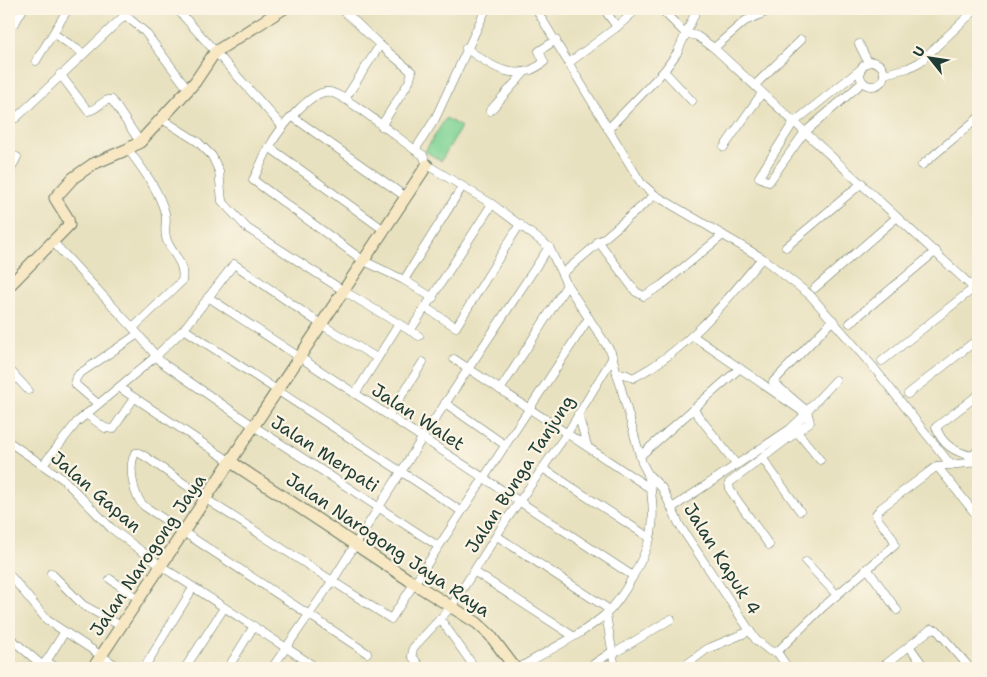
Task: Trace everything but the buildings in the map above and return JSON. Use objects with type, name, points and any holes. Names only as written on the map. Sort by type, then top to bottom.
[{"type":"street","points":[[15,22],[23,9]]},
{"type":"street","points":[[36,61],[68,9]]},
{"type":"street","points":[[177,9],[283,127]]},
{"type":"street","points":[[10,282],[53,242],[69,222],[56,201],[56,195],[73,178],[93,164],[140,142],[188,89],[215,52],[283,9]]},
{"type":"street","points":[[342,9],[412,72],[410,82],[381,126]]},
{"type":"street","points":[[415,150],[435,119],[466,48],[486,9]]},
{"type":"street","points":[[604,9],[617,27]]},
{"type":"street","points":[[570,62],[617,27],[637,9]]},
{"type":"street","points":[[661,9],[685,33],[697,36],[714,48],[793,123],[862,183],[896,218],[936,251],[976,290],[882,361]]},
{"type":"street","points":[[608,129],[664,71],[677,53],[697,9]]},
{"type":"street","points":[[861,69],[860,76],[863,82],[871,86],[877,85],[884,74],[908,68],[920,62],[976,9]]},
{"type":"street","points":[[541,10],[556,40],[641,183],[655,195],[762,258],[810,294],[874,368],[951,464]]},
{"type":"street","points":[[714,48],[745,22],[766,12]]},
{"type":"street","points":[[9,116],[13,119],[16,118],[60,74],[125,15],[145,32],[188,89]]},
{"type":"street","points":[[57,36],[83,53]]},
{"type":"street","points":[[490,111],[523,74],[533,71],[544,62],[539,51],[556,40]]},
{"type":"street","points":[[755,85],[802,40]]},
{"type":"street","points":[[859,44],[868,62]]},
{"type":"street","points":[[345,99],[380,45]]},
{"type":"street","points":[[466,48],[493,66],[523,74]]},
{"type":"street","points":[[868,62],[880,64],[884,74]]},
{"type":"street","points":[[863,82],[804,133],[769,182],[759,177],[793,123],[868,62]]},
{"type":"street","points":[[664,71],[692,101]]},
{"type":"street","points":[[60,74],[88,111],[97,108],[105,100],[112,100],[140,142]]},
{"type":"street","points":[[433,298],[404,280],[364,261],[253,180],[269,147],[283,127],[314,96],[328,91],[345,99],[423,155],[427,165],[492,204],[549,247],[566,285],[605,340],[613,357],[640,456],[648,474],[651,489],[650,538],[633,576],[608,612],[573,636],[519,668]]},
{"type":"street","points":[[724,147],[762,93]]},
{"type":"street","points":[[293,117],[406,197]]},
{"type":"street","points":[[922,165],[978,118]]},
{"type":"street","points":[[162,119],[198,142],[212,156],[219,171],[222,201],[247,228],[344,291],[419,336]]},
{"type":"street","points":[[269,147],[384,230]]},
{"type":"street","points":[[98,404],[76,385],[75,380],[79,374],[135,331],[182,281],[183,274],[182,265],[168,242],[164,230],[166,216],[157,189],[128,149]]},
{"type":"street","points":[[9,173],[17,156]]},
{"type":"street","name":"Jalan Narogong Jaya","points":[[93,668],[255,427],[427,165]]},
{"type":"street","points":[[786,248],[862,183]]},
{"type":"street","points":[[404,280],[462,187]]},
{"type":"street","points":[[562,274],[598,241],[655,195]]},
{"type":"street","points":[[410,331],[492,204]]},
{"type":"street","points":[[814,288],[896,218]]},
{"type":"street","points":[[426,308],[456,327],[520,224]]},
{"type":"street","points":[[598,241],[636,292],[644,296],[662,285],[723,235]]},
{"type":"street","name":"Jalan Merpati","points":[[53,242],[135,331],[155,357],[255,427],[438,546]]},
{"type":"street","points":[[272,668],[310,615],[445,403],[549,247]]},
{"type":"street","points":[[850,323],[936,251]]},
{"type":"street","points":[[617,374],[625,374],[633,378],[671,356],[693,336],[762,258]]},
{"type":"street","points":[[43,465],[86,414],[120,388],[184,329],[234,264],[322,325],[377,358]]},
{"type":"street","points":[[500,390],[566,285]]},
{"type":"street","name":"Jalan Walet","points":[[208,297],[484,476],[520,502],[633,576]]},
{"type":"street","points":[[368,653],[144,506],[140,502],[131,468],[133,458],[139,452],[206,499],[391,619],[589,318]]},
{"type":"street","points":[[769,545],[728,488],[730,482],[798,433],[810,422],[807,410],[773,382],[833,320]]},
{"type":"street","points":[[355,394],[399,324]]},
{"type":"street","points":[[184,329],[461,511]]},
{"type":"street","points":[[672,508],[790,428],[806,414],[693,336]]},
{"type":"street","points":[[908,394],[978,338]]},
{"type":"street","name":"Jalan Bunga Tanjung","points":[[420,668],[412,656],[413,648],[452,607],[497,536],[568,432],[613,357]]},
{"type":"street","points":[[454,359],[529,409],[568,432],[651,489]]},
{"type":"street","points":[[389,415],[423,362]]},
{"type":"street","points":[[640,456],[740,368]]},
{"type":"street","points":[[9,369],[28,390]]},
{"type":"street","points":[[807,410],[836,380]]},
{"type":"street","points":[[120,388],[231,462]]},
{"type":"street","points":[[978,395],[936,427],[948,447],[972,456],[978,450]]},
{"type":"street","points":[[86,414],[105,428],[113,430],[134,398]]},
{"type":"street","points":[[445,403],[505,445]]},
{"type":"street","points":[[693,409],[736,464]]},
{"type":"street","points":[[578,414],[586,445]]},
{"type":"street","points":[[798,433],[820,460]]},
{"type":"street","name":"Jalan Gapan","points":[[9,442],[63,479],[111,528],[162,566],[314,667]]},
{"type":"street","points":[[763,459],[800,511]]},
{"type":"street","name":"Jalan Narogong Jaya Raya","points":[[231,462],[415,584],[477,622],[490,635],[515,668]]},
{"type":"street","points":[[788,668],[777,652],[823,606],[838,596],[867,568],[895,545],[894,539],[878,520],[876,514],[937,466],[978,462]]},
{"type":"street","points":[[937,466],[978,518]]},
{"type":"street","points":[[544,469],[650,538]]},
{"type":"street","name":"Jalan Kapuk 4","points":[[648,474],[662,488],[680,526],[756,640],[770,650],[777,652]]},
{"type":"street","points":[[497,536],[608,612],[614,668]]},
{"type":"street","points":[[806,562],[838,596]]},
{"type":"street","points":[[867,568],[897,610]]},
{"type":"street","points":[[475,572],[573,636]]},
{"type":"street","points":[[51,573],[83,605],[121,626]]},
{"type":"street","points":[[9,574],[47,620],[64,633],[120,668]]},
{"type":"street","points":[[110,578],[140,599]]},
{"type":"street","points":[[144,668],[193,588]]},
{"type":"street","points":[[185,668],[224,608]]},
{"type":"street","points":[[588,668],[671,619]]},
{"type":"street","points":[[441,620],[475,668]]},
{"type":"street","points":[[228,668],[254,626]]},
{"type":"street","points":[[882,668],[931,629],[937,630],[970,668]]},
{"type":"street","points":[[682,668],[707,649],[750,631]]},
{"type":"street","points":[[44,665],[64,633]]},
{"type":"street","points":[[9,637],[44,665],[57,668]]},
{"type":"street","points":[[909,646],[926,668]]},
{"type":"green space","points":[[446,118],[461,127],[441,161],[425,151]]}]
